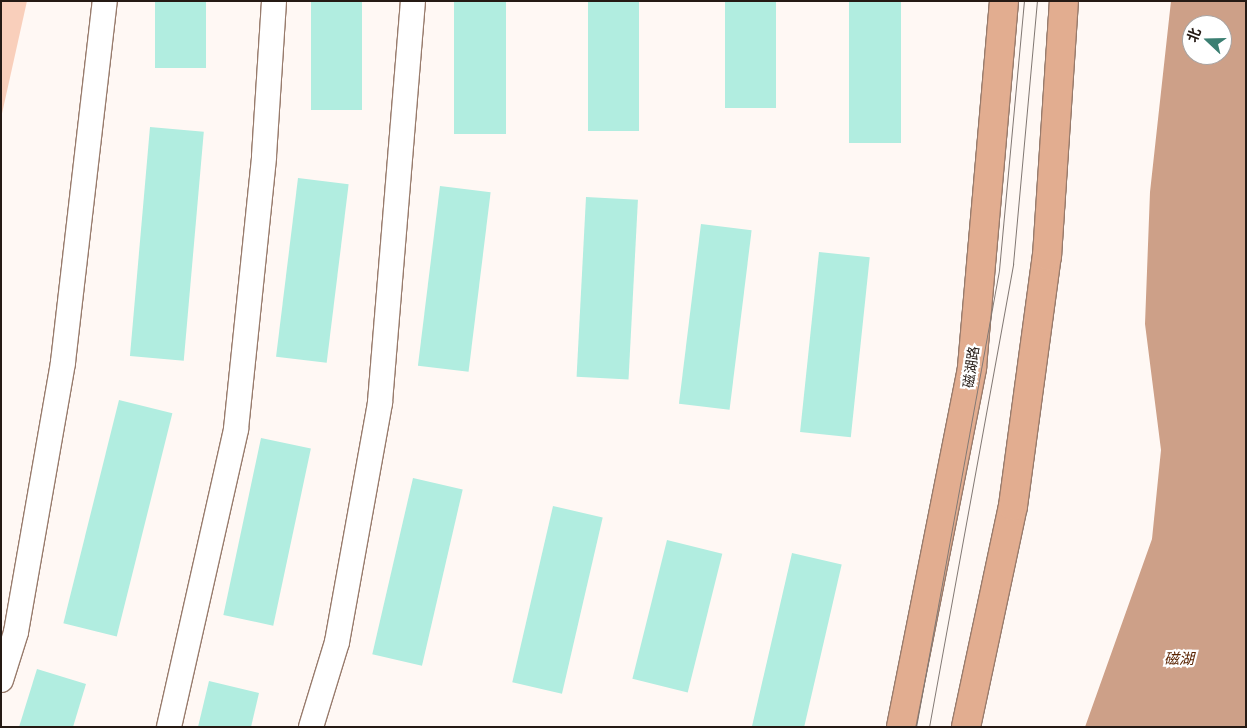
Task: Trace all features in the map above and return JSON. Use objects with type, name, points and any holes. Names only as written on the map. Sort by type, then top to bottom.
[{"type":"main road","name":"磁湖路","points":[[901,727],[972,367],[1004,1]]},
{"type":"main road","points":[[966,727],[1013,506],[1046,266],[1064,1]]},
{"type":"street","points":[[1,680],[16,632],[63,362],[105,1]]},
{"type":"street","points":[[169,727],[236,429],[264,156],[274,1]]},
{"type":"street","points":[[311,727],[337,642],[380,402],[413,1]]},
{"type":"shaded area","points":[[1,1],[27,1],[1,118]]},
{"type":"water","name":"磁湖","points":[[1171,1],[1246,1],[1246,727],[1085,727],[1152,539],[1161,450],[1145,324],[1150,192]]},
{"type":"building","points":[[155,1],[206,1],[206,68],[155,68]]},
{"type":"building","points":[[311,1],[362,1],[362,110],[311,110]]},
{"type":"building","points":[[454,1],[506,1],[506,134],[454,134]]},
{"type":"building","points":[[588,1],[639,1],[639,131],[588,131]]},
{"type":"building","points":[[725,1],[776,1],[776,108],[725,108]]},
{"type":"building","points":[[849,1],[901,1],[901,143],[849,143]]},
{"type":"building","points":[[150,127],[204,132],[184,361],[130,356]]},
{"type":"building","points":[[298,178],[349,184],[327,363],[276,357]]},
{"type":"building","points":[[440,186],[491,192],[469,372],[418,366]]},
{"type":"building","points":[[586,197],[638,200],[629,379],[577,377]]},
{"type":"building","points":[[701,224],[752,230],[730,410],[679,404]]},
{"type":"building","points":[[819,252],[870,257],[851,437],[800,432]]},
{"type":"building","points":[[119,400],[172,413],[117,636],[63,623]]},
{"type":"building","points":[[261,438],[311,449],[273,626],[223,615]]},
{"type":"building","points":[[413,478],[463,489],[422,666],[372,654]]},
{"type":"building","points":[[553,506],[603,517],[562,694],[512,682]]},
{"type":"building","points":[[667,540],[722,554],[688,693],[632,679]]},
{"type":"building","points":[[792,553],[842,564],[804,727],[752,727]]},
{"type":"building","points":[[37,669],[86,684],[73,727],[19,727]]},
{"type":"building","points":[[209,681],[259,693],[251,727],[198,727]]},
{"type":"tram line","points":[[916,727],[999,270],[1024,1]]},
{"type":"tram line","points":[[929,727],[1013,264],[1037,1]]}]
